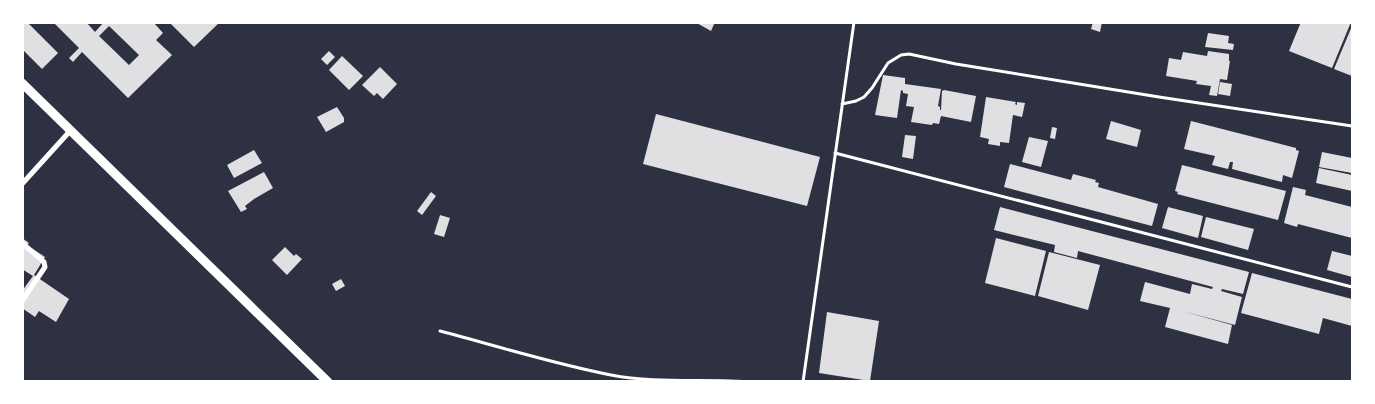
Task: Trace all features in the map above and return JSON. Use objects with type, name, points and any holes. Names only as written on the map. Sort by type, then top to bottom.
[{"type":"street","points":[[22,84],[328,382]]},
{"type":"street","points":[[22,184],[70,131]]},
{"type":"street","points":[[22,243],[44,262],[45,267],[22,301]]},
{"type":"lane","points":[[803,382],[854,22]]},
{"type":"lane","points":[[842,104],[864,97],[888,63],[901,55],[909,54],[956,64],[1140,94],[1352,126]]},
{"type":"lane","points":[[835,153],[1352,287]]},
{"type":"lane","points":[[440,331],[613,375],[656,379],[723,379],[753,382]]},
{"type":"building","points":[[22,22],[27,22],[58,53],[42,69],[22,49]]},
{"type":"building","points":[[53,22],[86,22],[95,32],[104,22],[153,22],[163,33],[156,40],[172,55],[128,98],[82,52],[73,62],[69,58],[79,48]],"holes":[[[109,26],[139,55],[129,65],[99,36]]]},
{"type":"building","points":[[169,22],[220,22],[194,47]]},
{"type":"building","points":[[695,22],[715,22],[711,31]]},
{"type":"building","points":[[1093,22],[1102,22],[1100,32],[1091,29]]},
{"type":"building","points":[[1301,22],[1351,22],[1332,68],[1289,51]]},
{"type":"building","points":[[1352,26],[1352,76],[1334,69]]},
{"type":"building","points":[[1208,33],[1229,36],[1228,43],[1234,44],[1233,50],[1205,47]]},
{"type":"building","points":[[329,51],[335,57],[327,65],[321,59]]},
{"type":"building","points":[[1208,51],[1229,54],[1230,61],[1227,80],[1220,79],[1217,96],[1209,95],[1211,86],[1196,84],[1197,81],[1166,76],[1169,58],[1181,60],[1183,52],[1207,56]]},
{"type":"building","points":[[342,56],[363,76],[349,90],[329,70]]},
{"type":"building","points":[[380,67],[397,84],[383,99],[377,93],[374,96],[362,85]]},
{"type":"building","points":[[883,75],[905,78],[905,84],[941,89],[938,106],[940,110],[942,91],[944,90],[976,96],[971,122],[941,116],[939,124],[911,122],[914,107],[906,106],[908,94],[903,93],[901,90],[897,118],[875,115]]},
{"type":"building","points":[[1220,82],[1232,84],[1230,96],[1218,94]]},
{"type":"building","points":[[986,97],[1016,102],[1015,104],[1017,105],[1017,102],[1025,103],[1022,117],[1013,115],[1009,143],[1000,142],[1000,146],[988,144],[989,139],[980,137]]},
{"type":"building","points":[[337,107],[344,118],[344,122],[326,132],[317,117]]},
{"type":"building","points":[[656,114],[820,157],[807,206],[643,164]]},
{"type":"building","points":[[1111,121],[1141,130],[1137,147],[1106,139]]},
{"type":"building","points":[[1191,121],[1296,148],[1299,151],[1292,178],[1283,175],[1282,182],[1232,169],[1233,162],[1230,162],[1228,169],[1212,165],[1215,156],[1184,149]]},
{"type":"building","points":[[1052,127],[1057,128],[1055,139],[1050,138]]},
{"type":"building","points":[[905,135],[916,136],[913,159],[902,157]]},
{"type":"building","points":[[1029,137],[1048,141],[1041,167],[1022,162]]},
{"type":"building","points":[[254,150],[262,163],[234,178],[227,165]]},
{"type":"building","points":[[1322,152],[1352,158],[1352,173],[1319,167]]},
{"type":"building","points":[[1010,164],[1071,180],[1073,174],[1096,180],[1095,182],[1099,183],[1098,187],[1158,204],[1152,226],[1004,187]]},
{"type":"building","points":[[1182,165],[1286,191],[1278,220],[1177,194],[1178,192],[1175,191]]},
{"type":"building","points":[[1319,168],[1352,175],[1352,191],[1316,183]]},
{"type":"building","points":[[264,172],[273,188],[254,199],[245,206],[247,209],[241,212],[228,191]]},
{"type":"building","points":[[1293,187],[1306,190],[1305,195],[1352,207],[1352,238],[1298,224],[1297,227],[1284,223]]},
{"type":"building","points":[[431,192],[436,196],[422,215],[417,211]]},
{"type":"building","points":[[1000,207],[1249,272],[1243,294],[1222,289],[1221,291],[1242,297],[1235,325],[1182,311],[1232,325],[1228,344],[1165,327],[1170,308],[1140,301],[1145,282],[1190,294],[1192,284],[1212,289],[1213,287],[1078,251],[1077,258],[1054,252],[1055,245],[994,230]]},
{"type":"building","points":[[1168,207],[1203,216],[1198,238],[1162,228]]},
{"type":"building","points":[[440,215],[450,218],[444,237],[434,234]]},
{"type":"building","points":[[1206,217],[1254,229],[1248,250],[1201,237]]},
{"type":"building","points":[[22,238],[29,243],[27,245],[45,257],[34,275],[69,299],[56,322],[39,311],[35,317],[22,308],[22,291],[33,276],[22,269]]},
{"type":"building","points":[[996,238],[1046,251],[1035,296],[985,283]]},
{"type":"building","points":[[285,247],[294,256],[296,254],[302,259],[287,275],[272,260]]},
{"type":"building","points":[[1332,251],[1352,256],[1352,277],[1327,270]]},
{"type":"building","points":[[1049,252],[1100,265],[1088,310],[1038,296]]},
{"type":"building","points":[[1252,273],[1352,299],[1352,326],[1323,318],[1319,334],[1241,313]]},
{"type":"building","points":[[341,279],[345,286],[336,291],[332,284]]},
{"type":"building","points":[[827,312],[879,321],[870,381],[819,373]]}]
